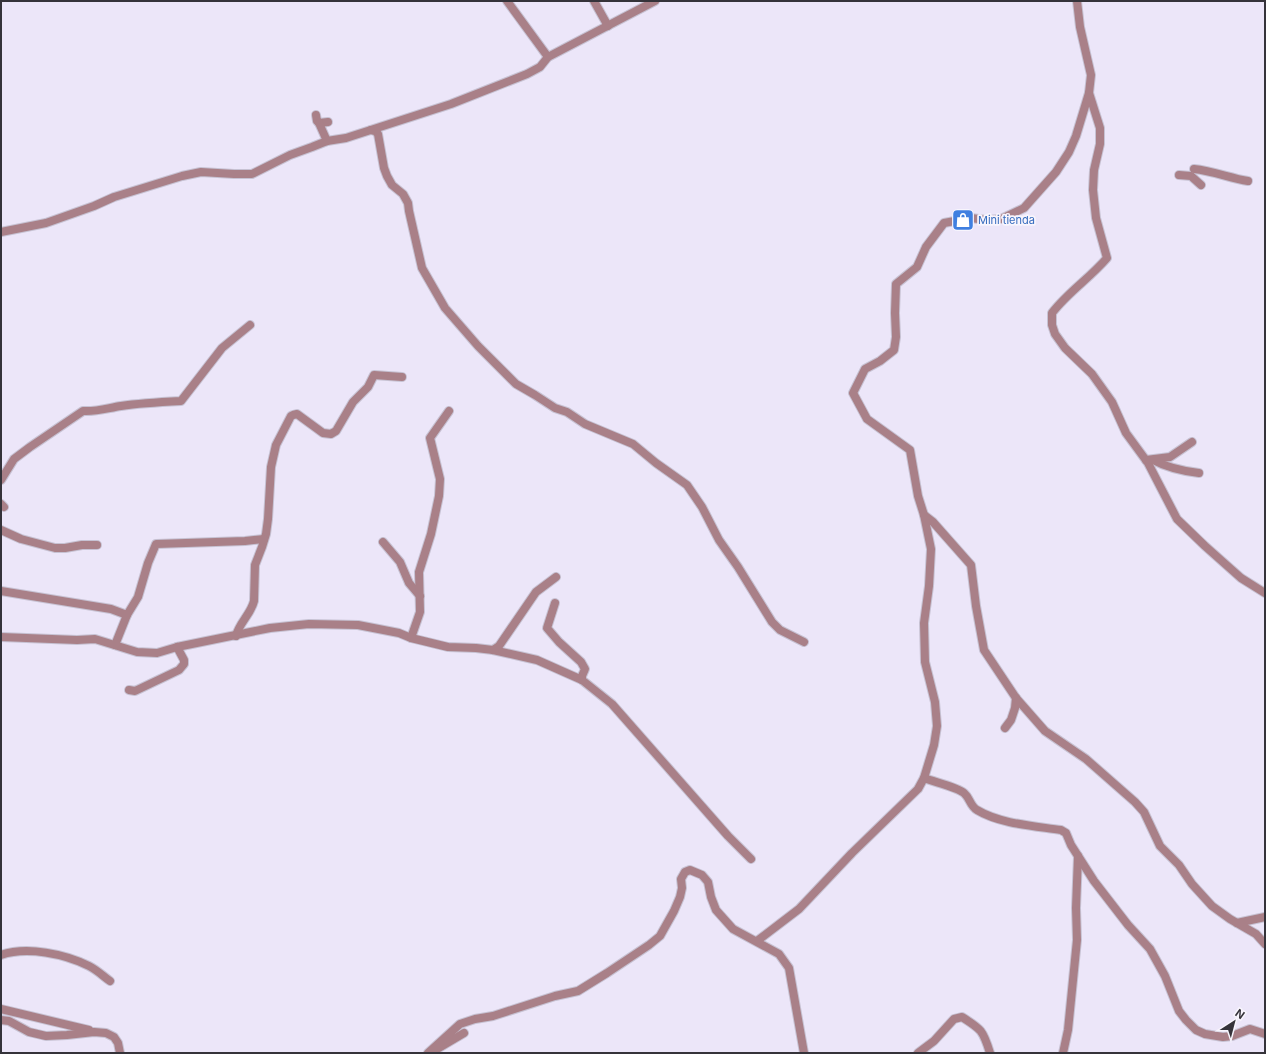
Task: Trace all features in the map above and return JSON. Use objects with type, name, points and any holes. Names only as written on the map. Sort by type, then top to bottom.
[{"type":"street","points":[[507,1],[548,57]]},
{"type":"street","points":[[594,1],[608,26]]},
{"type":"street","points":[[1,232],[46,223],[94,206],[114,197],[182,176],[201,172],[252,174],[290,155],[327,141],[346,138],[451,104],[540,67],[548,57],[655,1]]},
{"type":"street","points":[[757,941],[799,909],[852,853],[918,789],[924,778],[934,745],[937,726],[935,702],[925,662],[924,623],[929,586],[931,549],[924,515],[918,496],[910,450],[867,419],[853,393],[865,369],[880,361],[894,350],[896,337],[896,284],[917,267],[926,247],[944,223],[971,218],[986,220],[1001,219],[1024,208],[1056,172],[1069,152],[1076,136],[1089,94],[1091,75],[1080,27],[1077,1]]},
{"type":"street","points":[[1089,94],[1100,128],[1100,144],[1094,170],[1093,190],[1096,218],[1107,258],[1096,271],[1062,300],[1052,313],[1052,325],[1055,334],[1065,348],[1092,374],[1112,402],[1126,434],[1149,460],[1177,519],[1241,578],[1265,594]]},
{"type":"street","points":[[327,141],[318,119],[328,122]]},
{"type":"street","points":[[372,130],[378,134],[384,168],[387,176],[392,185],[403,194],[408,203],[422,268],[445,308],[478,346],[516,384],[555,408],[564,410],[585,424],[633,444],[656,464],[686,485],[702,507],[719,540],[738,567],[772,622],[780,630],[804,642]]},
{"type":"street","points":[[1194,169],[1215,172],[1237,179],[1248,180]]},
{"type":"street","points":[[1180,175],[1191,176],[1201,185]]},
{"type":"street","points":[[1,479],[14,459],[83,412],[91,412],[126,405],[181,400],[222,348],[250,325]]},
{"type":"street","points":[[236,636],[238,630],[253,606],[254,564],[262,547],[268,519],[271,467],[276,444],[291,416],[297,414],[322,433],[331,434],[336,431],[353,402],[368,387],[374,375],[402,377]]},
{"type":"street","points":[[411,638],[420,612],[419,572],[431,534],[439,496],[440,479],[430,438],[449,411]]},
{"type":"street","points":[[23,442],[24,452]]},
{"type":"street","points":[[1149,460],[1170,457],[1192,442]]},
{"type":"street","points":[[1149,460],[1183,471],[1199,473]]},
{"type":"street","points":[[924,515],[933,522],[971,565],[976,606],[984,650],[1016,698],[1045,732],[1086,759],[1136,802],[1144,812],[1160,846],[1179,865],[1192,884],[1212,906],[1256,934],[1265,944]]},
{"type":"street","points":[[1,530],[21,539],[55,548],[97,545]]},
{"type":"street","points":[[115,645],[126,615],[138,597],[148,563],[156,544],[264,539]]},
{"type":"street","points":[[383,542],[400,562],[409,583],[420,596]]},
{"type":"street","points":[[494,650],[499,646],[536,592],[556,577]]},
{"type":"street","points":[[1,591],[111,609],[126,615]]},
{"type":"street","points":[[555,603],[547,628],[559,642],[581,662],[585,669],[582,680]]},
{"type":"street","points":[[1,637],[77,640],[95,639],[137,652],[157,653],[177,647],[270,628],[309,624],[358,625],[399,633],[411,638],[448,647],[494,650],[536,660],[582,680],[612,704],[728,836],[751,859]]},
{"type":"street","points":[[129,690],[136,691],[182,668],[184,660],[177,647]]},
{"type":"street","points":[[1004,728],[1011,720],[1015,708],[1016,698]]},
{"type":"street","points":[[924,778],[960,790],[966,794],[974,808],[998,819],[1061,830],[1066,833],[1071,845],[1094,881],[1128,926],[1150,949],[1165,976],[1179,1011],[1186,1020],[1196,1030],[1205,1034],[1223,1037],[1232,1036],[1250,1029],[1265,1034]]},
{"type":"street","points":[[1063,1053],[1068,1030],[1077,940],[1076,908],[1078,856]]},
{"type":"street","points":[[430,1053],[460,1024],[475,1019],[493,1016],[555,996],[578,991],[649,944],[660,936],[674,911],[680,898],[682,888],[681,879],[685,872],[690,870],[702,875],[708,882],[716,910],[733,929],[779,954],[789,968],[804,1053]]},
{"type":"street","points":[[1237,923],[1265,917]]},
{"type":"street","points":[[1,955],[12,952],[42,952],[64,956],[90,967],[110,981]]},
{"type":"street","points":[[1,1009],[94,1032],[106,1033],[114,1037],[118,1043],[120,1053]]},
{"type":"street","points":[[918,1053],[934,1041],[954,1019],[962,1017],[980,1028],[990,1053]]},
{"type":"street","points":[[1,1020],[9,1022],[29,1032],[46,1036],[94,1032]]},
{"type":"street","points":[[430,1053],[464,1033]]},
{"type":"place","name":"Mini tienda","points":[[963,220]]}]
